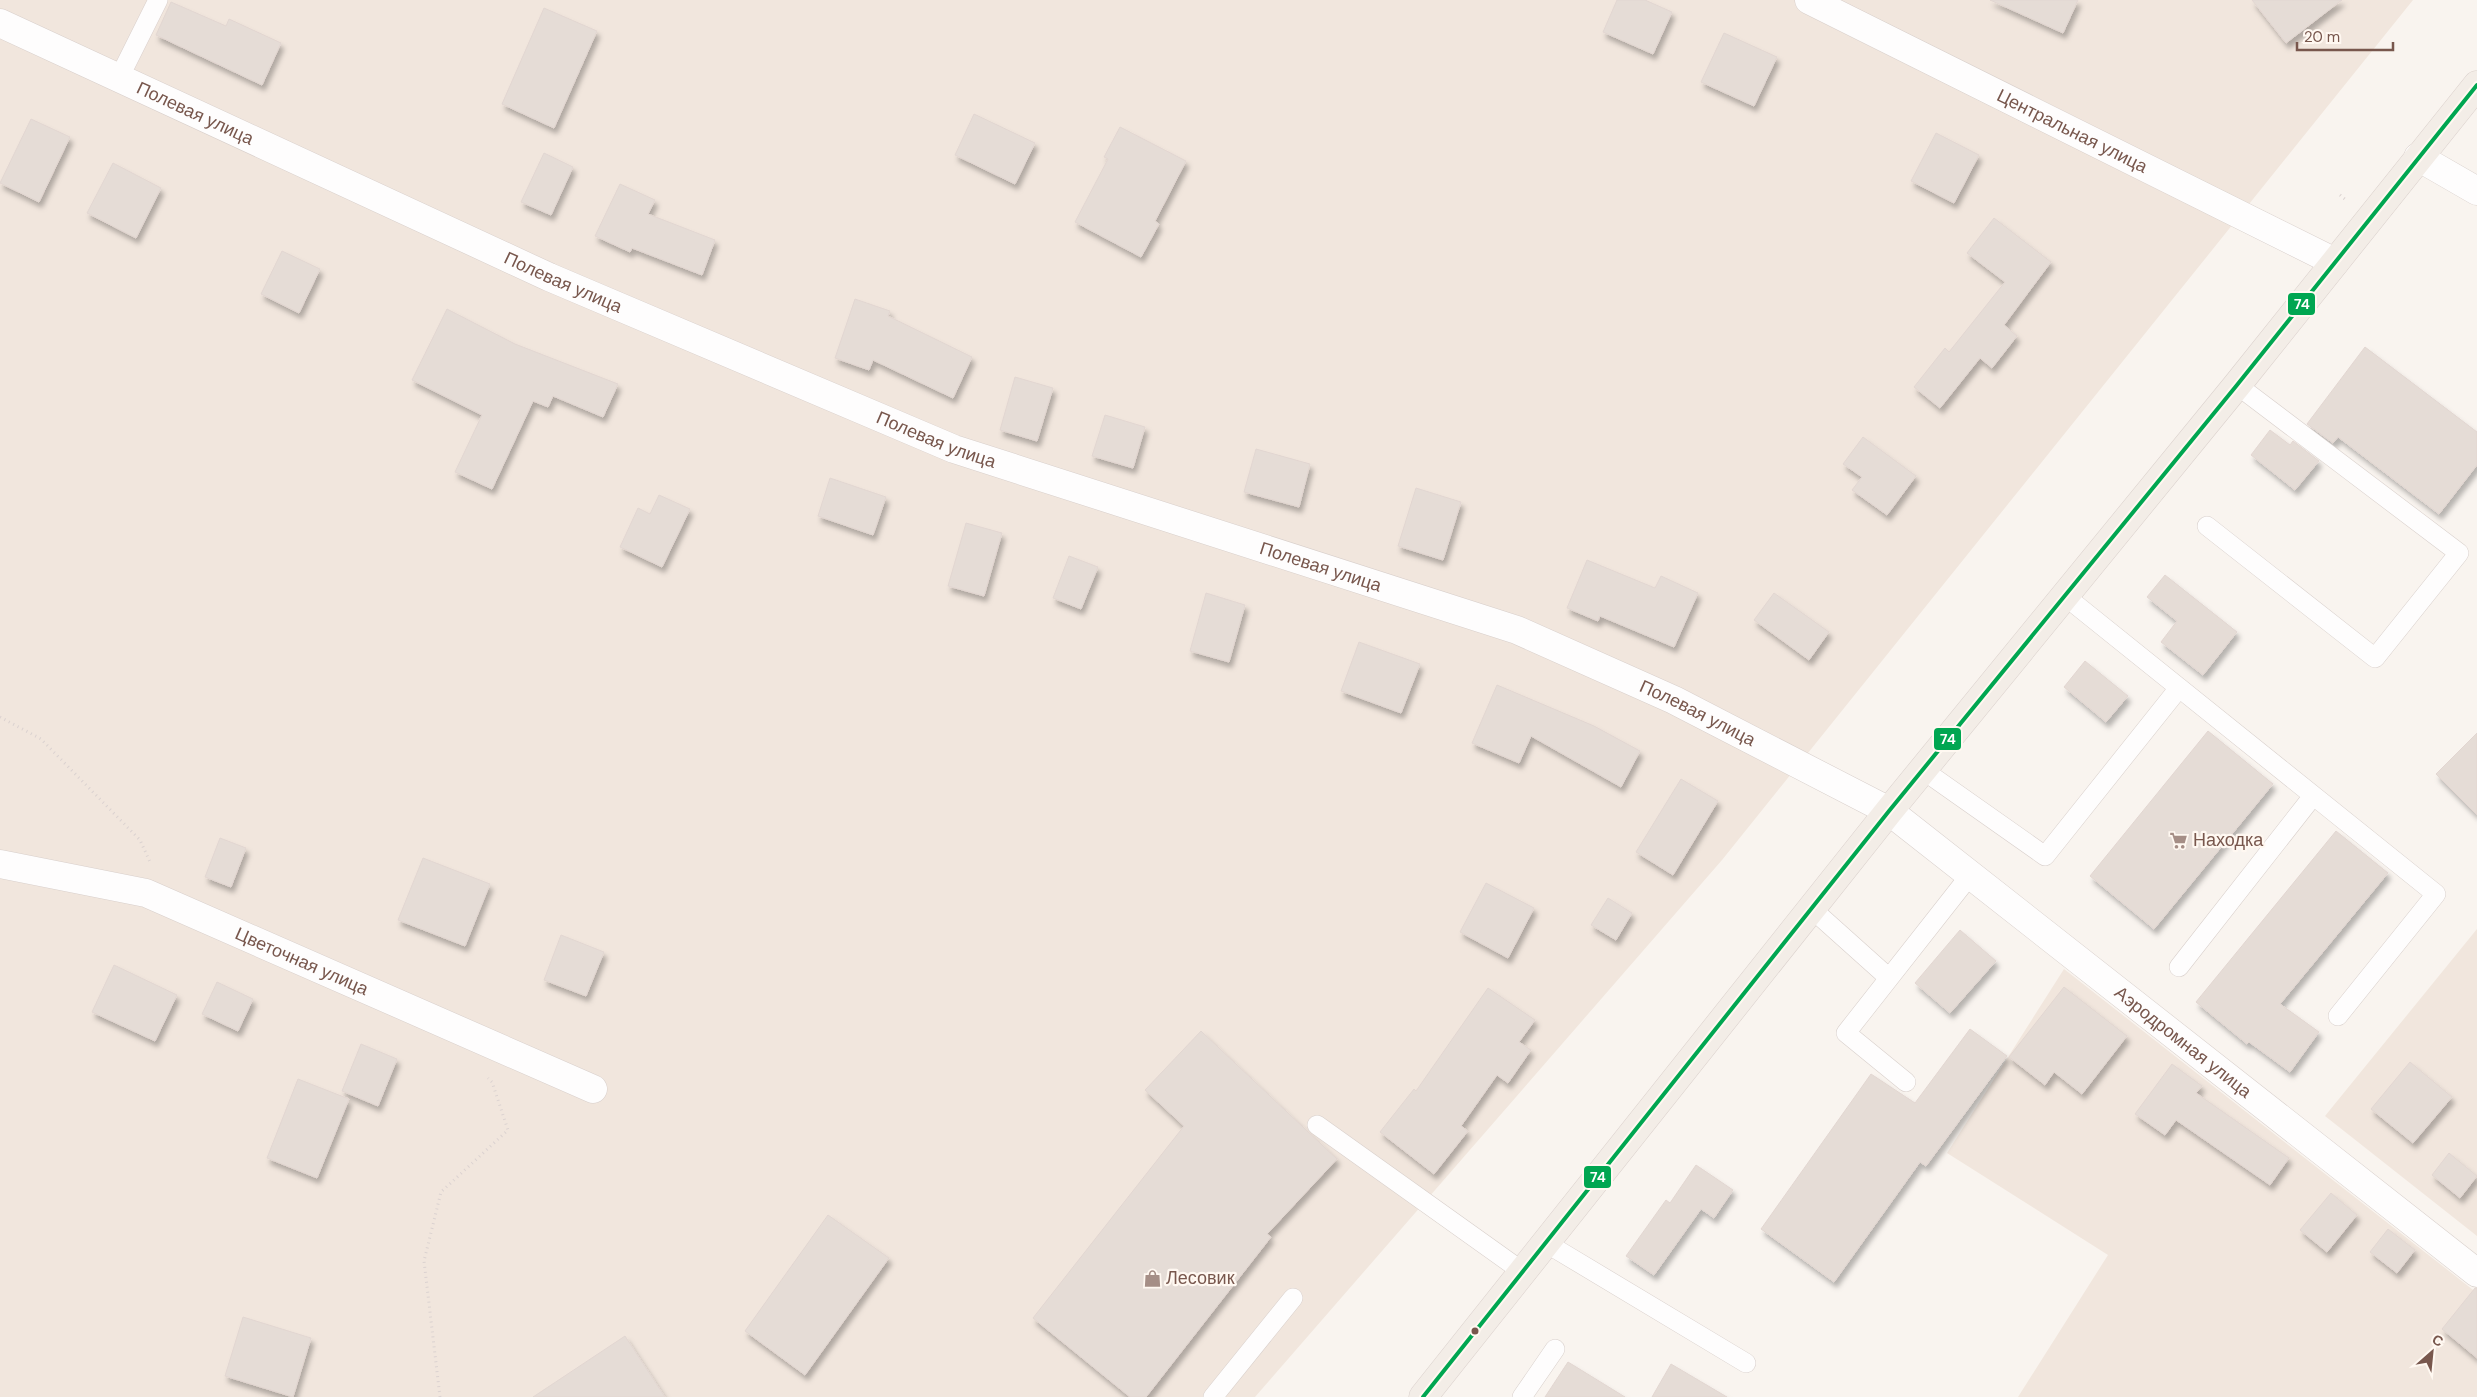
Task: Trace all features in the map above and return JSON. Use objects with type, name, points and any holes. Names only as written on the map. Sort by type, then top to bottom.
[{"type":"main road","points":[[1426,1396],[1889,811],[2238,385],[2418,156],[2477,85]]},
{"type":"street","name":"Центральная улица","points":[[1809,0],[2335,262]]},
{"type":"street","name":"Полевая улица","points":[[0,23],[549,277],[954,450],[1517,630],[1674,700],[1889,811]]},
{"type":"street","points":[[2418,156],[2477,192]]},
{"type":"street","name":"Аэродромная улица","points":[[1889,811],[2477,1273]]},
{"type":"street","name":"Цветочная улица","points":[[0,864],[146,894],[593,1089]]},
{"type":"lane","points":[[119,78],[158,0]]},
{"type":"lane","points":[[2207,526],[2375,658],[2459,552],[2238,385]]},
{"type":"lane","points":[[2065,596],[2436,894],[2338,1016]]},
{"type":"lane","points":[[1923,770],[2045,856],[2179,688]]},
{"type":"lane","points":[[2179,967],[2313,796]]},
{"type":"lane","points":[[1906,1082],[1846,1033],[1971,874]]},
{"type":"lane","points":[[1812,908],[1889,978]]},
{"type":"lane","points":[[1318,1125],[1523,1272]]},
{"type":"lane","points":[[1546,1242],[1746,1363]]},
{"type":"lane","points":[[1213,1397],[1293,1298]]},
{"type":"lane","points":[[1522,1397],[1555,1349]]},
{"type":"path","points":[[0,717],[41,739],[140,840],[170,906]]},
{"type":"path","points":[[440,1397],[424,1261],[441,1192],[508,1130],[492,1082],[486,1075]]},
{"type":"shaded area","points":[[0,0],[2413,0],[1722,860],[1255,1397],[0,1397]]},
{"type":"shaded area","points":[[2477,929],[2477,1236],[2325,1116]]},
{"type":"shaded area","points":[[2064,969],[2477,1293],[2477,1397],[2018,1397],[2108,1255],[1947,1153]]},
{"type":"building","points":[[1617,0],[1645,0],[1672,12],[1653,54],[1603,32]]},
{"type":"building","points":[[1990,0],[2078,0],[2063,33]]},
{"type":"building","points":[[2252,0],[2342,0],[2286,43]]},
{"type":"building","points":[[171,2],[226,26],[229,19],[281,43],[262,85],[156,35]]},
{"type":"building","points":[[544,8],[597,31],[554,128],[502,104]]},
{"type":"building","points":[[1724,33],[1777,57],[1754,106],[1701,82]]},
{"type":"building","points":[[974,114],[1035,143],[1015,184],[955,155]]},
{"type":"building","points":[[31,119],[70,137],[39,202],[0,183]]},
{"type":"building","points":[[1120,127],[1186,161],[1155,221],[1159,224],[1141,257],[1075,222],[1108,159],[1104,157]]},
{"type":"building","points":[[1936,133],[1979,155],[1954,203],[1911,181]]},
{"type":"building","points":[[544,153],[573,167],[551,215],[521,202]]},
{"type":"building","points":[[113,163],[161,188],[136,238],[87,213]]},
{"type":"building","points":[[620,184],[655,200],[648,214],[715,240],[702,275],[632,248],[630,252],[595,236]]},
{"type":"building","points":[[1994,218],[2051,262],[2004,325],[2017,336],[1992,368],[1980,358],[1940,408],[1914,387],[1945,348],[1949,352],[2005,282],[1967,253]]},
{"type":"building","points":[[282,251],[320,269],[299,313],[261,294]]},
{"type":"building","points":[[855,299],[890,311],[888,316],[972,357],[953,398],[873,360],[869,370],[835,358]]},
{"type":"building","points":[[447,309],[515,344],[618,384],[603,417],[553,396],[548,407],[533,401],[492,489],[455,472],[482,415],[412,380]]},
{"type":"building","points":[[2365,347],[2477,432],[2477,465],[2439,514],[2338,437],[2333,443],[2307,424]]},
{"type":"building","points":[[1015,377],[1053,388],[1037,441],[1000,430]]},
{"type":"building","points":[[1105,415],[1145,427],[1133,468],[1092,456]]},
{"type":"building","points":[[2270,430],[2290,445],[2293,441],[2319,461],[2295,490],[2251,455]]},
{"type":"building","points":[[1863,437],[1916,476],[1887,515],[1852,490],[1862,477],[1843,464]]},
{"type":"building","points":[[1256,449],[1310,464],[1299,507],[1244,492]]},
{"type":"building","points":[[830,478],[886,497],[873,535],[818,516]]},
{"type":"building","points":[[1416,488],[1461,502],[1443,560],[1398,546]]},
{"type":"building","points":[[659,495],[690,509],[662,567],[620,547],[638,508],[650,514]]},
{"type":"building","points":[[966,523],[1002,533],[984,596],[948,586]]},
{"type":"building","points":[[1069,556],[1098,567],[1081,609],[1053,598]]},
{"type":"building","points":[[1587,560],[1655,588],[1661,576],[1698,593],[1674,647],[1600,616],[1598,621],[1567,608]]},
{"type":"building","points":[[2165,575],[2237,632],[2203,675],[2161,642],[2177,621],[2147,597]]},
{"type":"building","points":[[1206,593],[1245,605],[1229,662],[1190,651]]},
{"type":"building","points":[[1774,593],[1829,632],[1809,660],[1754,620]]},
{"type":"building","points":[[1359,642],[1420,664],[1401,713],[1341,691]]},
{"type":"building","points":[[2085,661],[2128,696],[2106,722],[2064,687]]},
{"type":"building","points":[[1497,685],[1594,726],[1640,751],[1621,787],[1531,736],[1519,763],[1472,743]]},
{"type":"building","points":[[2208,731],[2273,784],[2154,929],[2090,876]]},
{"type":"building","points":[[2477,733],[2477,815],[2436,774]]},
{"type":"building","points":[[1681,779],[1718,801],[1673,875],[1636,852]]},
{"type":"building","points":[[2336,831],[2388,873],[2280,1004],[2319,1032],[2290,1072],[2249,1042],[2247,1044],[2196,1002]]},
{"type":"building","points":[[220,838],[246,848],[231,887],[205,877]]},
{"type":"building","points":[[423,858],[490,884],[465,946],[398,920]]},
{"type":"building","points":[[1486,883],[1534,908],[1508,958],[1460,932]]},
{"type":"building","points":[[1608,898],[1632,913],[1616,940],[1591,925]]},
{"type":"building","points":[[1960,930],[1996,961],[1950,1013],[1915,983]]},
{"type":"building","points":[[561,935],[604,952],[586,996],[544,980]]},
{"type":"building","points":[[114,965],[177,995],[155,1041],[92,1012]]},
{"type":"building","points":[[217,982],[253,999],[238,1031],[202,1014]]},
{"type":"building","points":[[2064,987],[2127,1036],[2082,1094],[2054,1072],[2045,1085],[2009,1057]]},
{"type":"building","points":[[1488,988],[1535,1020],[1519,1042],[1531,1050],[1508,1083],[1497,1075],[1461,1126],[1468,1131],[1434,1174],[1380,1132],[1414,1089],[1416,1091]]},
{"type":"building","points":[[1970,1029],[2007,1056],[1926,1166],[1920,1162],[1834,1282],[1761,1229],[1871,1074],[1915,1103]]},
{"type":"building","points":[[1201,1031],[1337,1159],[1267,1234],[1271,1237],[1146,1397],[1130,1397],[1033,1318],[1184,1126],[1145,1090]]},
{"type":"building","points":[[361,1044],[397,1059],[378,1106],[342,1091]]},
{"type":"building","points":[[2410,1062],[2452,1097],[2413,1143],[2371,1109]]},
{"type":"building","points":[[2172,1064],[2202,1086],[2196,1093],[2289,1158],[2270,1185],[2176,1120],[2165,1135],[2135,1114]]},
{"type":"building","points":[[298,1079],[349,1099],[317,1178],[267,1158]]},
{"type":"building","points":[[2449,1153],[2477,1176],[2460,1198],[2432,1175]]},
{"type":"building","points":[[1696,1165],[1733,1190],[1714,1218],[1701,1209],[1654,1275],[1626,1256],[1666,1200],[1670,1203]]},
{"type":"building","points":[[2331,1193],[2357,1215],[2327,1252],[2300,1230]]},
{"type":"building","points":[[828,1215],[889,1258],[805,1375],[745,1331]]},
{"type":"building","points":[[2388,1229],[2415,1250],[2397,1273],[2370,1252]]},
{"type":"building","points":[[2475,1288],[2477,1288],[2477,1358],[2442,1329]]},
{"type":"building","points":[[243,1317],[311,1338],[293,1397],[225,1376]]},
{"type":"building","points":[[625,1336],[665,1397],[533,1397]]},
{"type":"building","points":[[1568,1362],[1625,1397],[1545,1397]]},
{"type":"building","points":[[1671,1364],[1727,1397],[1652,1397]]},
{"type":"transit line","name":"74","points":[[1423,1397],[1889,811],[2237,385],[2477,85]]},
{"type":"place","name":"Находка","points":[[2179,840]]},
{"type":"place","name":"Лесовик","points":[[1152,1278]]}]
